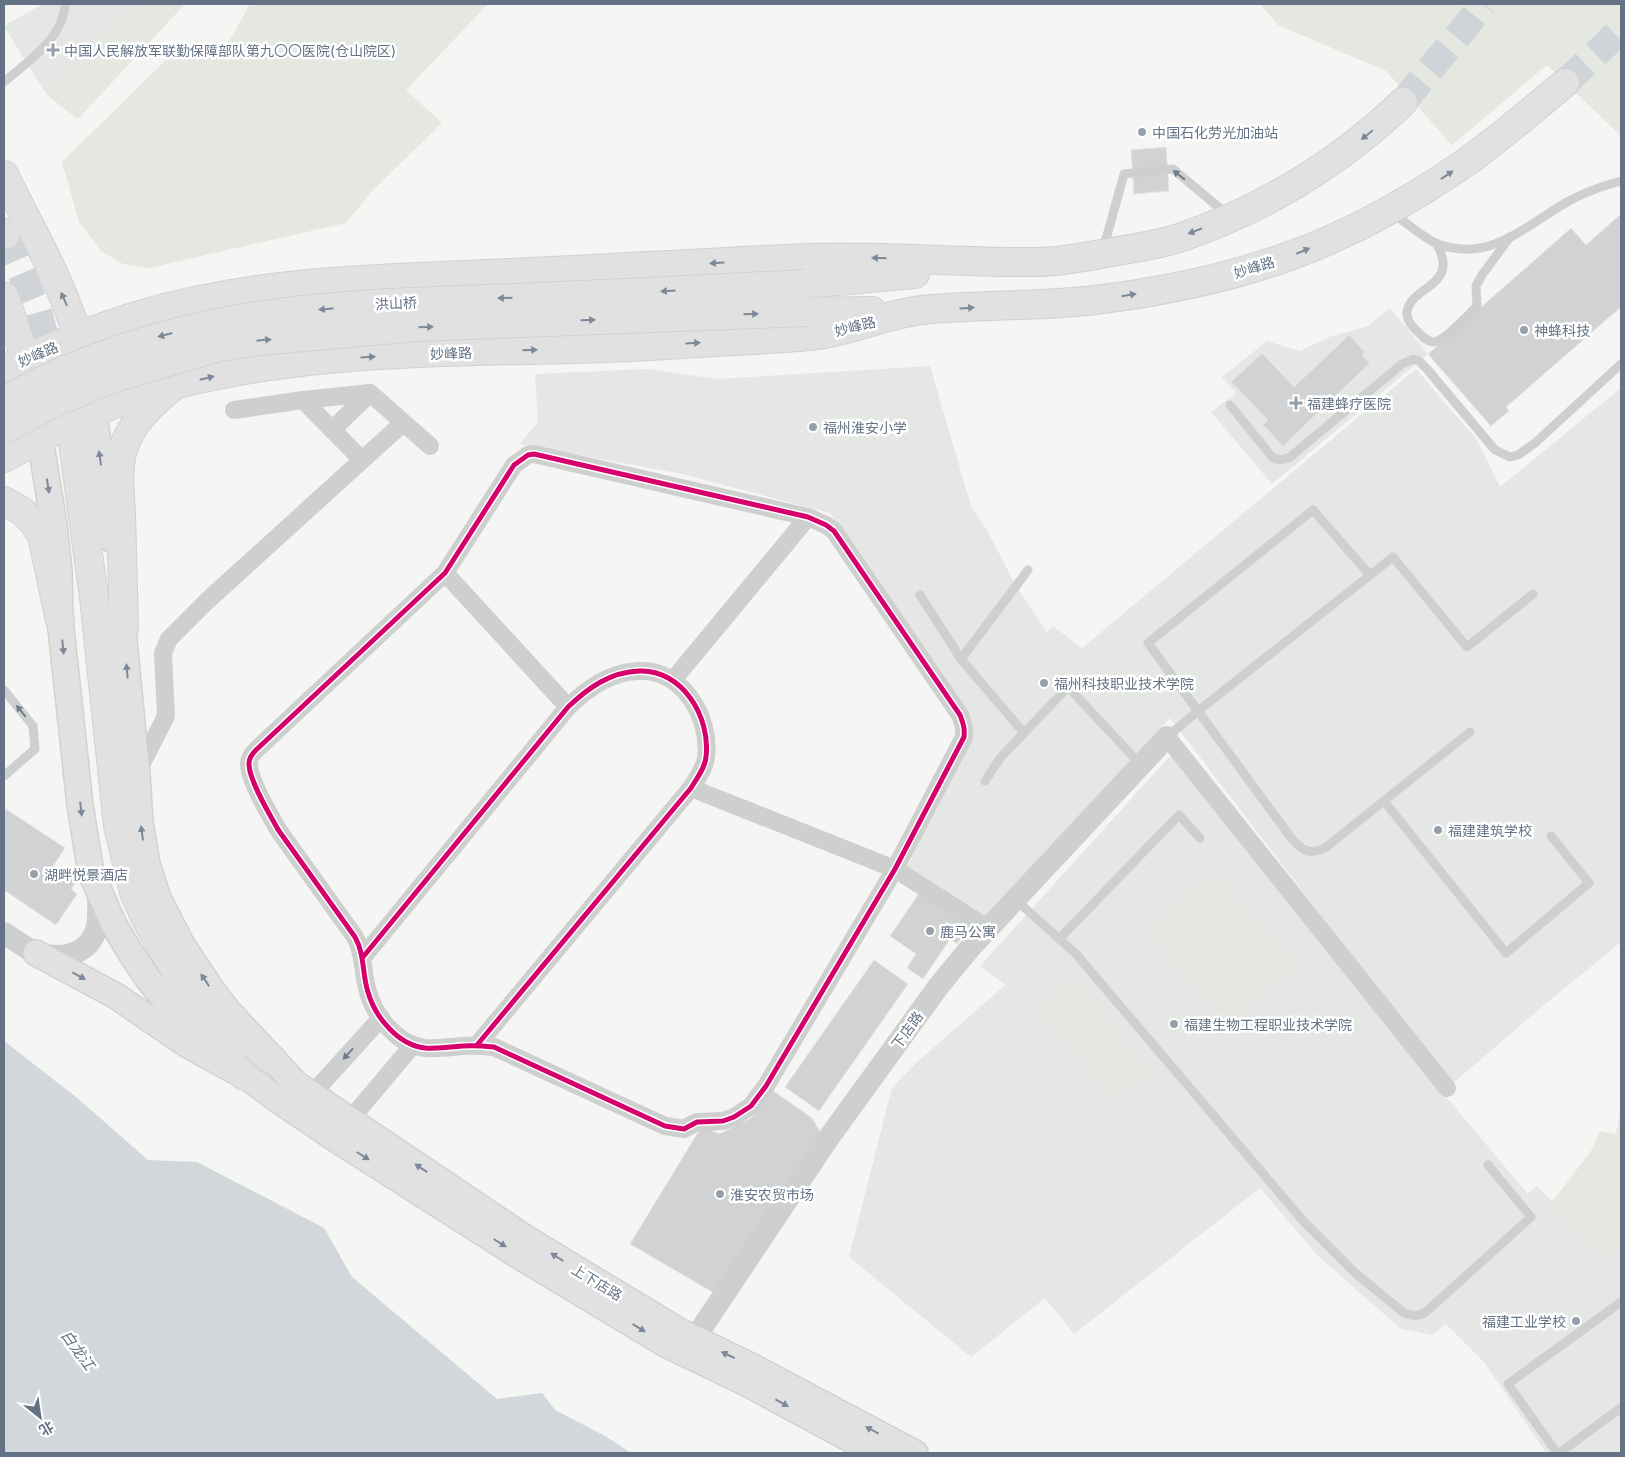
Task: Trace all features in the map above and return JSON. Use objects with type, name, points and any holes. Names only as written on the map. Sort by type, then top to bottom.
[{"type":"main road","name":"妙峰路","points":[[4,458],[59,441],[94,414],[147,393],[259,367],[367,357],[622,347],[804,337],[918,310],[1089,301],[1128,296],[1214,279],[1291,256],[1355,228],[1417,195],[1466,162],[1565,83]]},
{"type":"main road","name":"妙峰路","points":[[15,363],[78,337],[142,314],[197,301],[280,287],[356,279],[838,257],[1039,262],[1102,254],[1156,244],[1179,238],[1279,193],[1330,162],[1374,129],[1403,102]]},
{"type":"main road","points":[[4,175],[47,262],[66,304],[78,337],[94,414],[124,629],[140,822],[151,879],[158,898],[182,945],[212,990],[273,1060],[295,1098]]},
{"type":"main road","name":"洪山桥","points":[[4,400],[49,377],[113,351],[187,330],[257,316],[417,302],[804,284],[1039,262]]},
{"type":"main road","points":[[4,296],[15,363],[59,441],[94,598],[118,826],[134,892],[145,917],[177,974],[196,998],[273,1060]]},
{"type":"main road","points":[[4,430],[49,405],[117,376],[219,347],[259,341],[416,327],[808,312],[918,310]]},
{"type":"main road","points":[[124,629],[120,484],[123,451],[130,433],[139,419],[152,404],[174,386]]},
{"type":"main road","points":[[59,441],[57,552],[60,620],[86,852],[91,873],[114,925],[130,952],[174,1013],[195,1036],[244,1076]]},
{"type":"main road","points":[[59,441],[80,558],[105,798],[124,896],[138,931],[163,977],[200,1029],[244,1076]]},
{"type":"main road","points":[[4,501],[22,511],[34,522],[42,536],[60,620]]},
{"type":"main road","points":[[36,952],[116,996],[186,1044],[244,1076],[295,1098]]},
{"type":"main road","name":"上下店路","points":[[295,1098],[342,1129],[527,1239],[748,1384],[876,1453]]},
{"type":"main road","name":"上下店路","points":[[690,1347],[751,1366],[915,1453]]},
{"type":"street","points":[[332,430],[370,393]]},
{"type":"street","points":[[234,410],[370,393],[430,446]]},
{"type":"street","points":[[303,400],[362,460]]},
{"type":"street","points":[[137,774],[166,716],[163,653],[169,639],[207,601],[403,423]]},
{"type":"street","points":[[528,455],[542,455],[808,517],[826,525],[834,532],[960,715],[965,729],[960,744],[895,869],[766,1086],[751,1106],[734,1117],[723,1121],[697,1122],[684,1129],[673,1128],[494,1047],[477,1045],[433,1048],[413,1045],[390,1029],[381,1018],[368,994],[363,957],[355,937],[279,831],[249,770],[248,761],[256,750],[445,573],[514,465],[528,455]]},
{"type":"street","points":[[673,680],[808,517]]},
{"type":"street","points":[[445,573],[568,707]]},
{"type":"street","points":[[363,957],[568,707],[580,696],[594,684],[624,673],[640,671],[658,674],[673,680],[685,690],[696,707],[703,724],[707,742],[706,759],[702,771],[691,788],[477,1045]]},
{"type":"street","points":[[1167,737],[1447,1088]]},
{"type":"street","name":"下店路","points":[[690,1347],[830,1136],[938,987],[989,929],[1167,737]]},
{"type":"street","points":[[691,788],[895,869],[989,929]]},
{"type":"street","points":[[4,932],[36,952],[56,956],[71,955],[88,946],[93,938],[97,926],[98,892]]},
{"type":"street","points":[[295,1098],[381,1018]]},
{"type":"street","points":[[342,1129],[413,1045]]},
{"type":"lane","points":[[4,82],[27,63],[55,34],[60,26],[66,4]]},
{"type":"lane","points":[[1102,254],[1124,174],[1173,169],[1230,216]]},
{"type":"lane","points":[[1389,210],[1436,243],[1455,249],[1471,249],[1486,247],[1510,238],[1586,192],[1621,181]]},
{"type":"lane","points":[[1436,243],[1441,252],[1443,262],[1439,277],[1412,302],[1406,313],[1413,327],[1424,339],[1430,342],[1441,339],[1477,306],[1476,286],[1510,238]]},
{"type":"lane","points":[[1230,405],[1272,457],[1285,460],[1402,364],[1413,359],[1419,361],[1427,369],[1495,450],[1510,457],[1518,455],[1535,443],[1621,364]]},
{"type":"lane","points":[[1370,575],[1313,510],[1148,643],[1292,839],[1301,848],[1308,851],[1316,852],[1325,848],[1470,732]]},
{"type":"lane","points":[[1167,737],[1393,558],[1467,647],[1533,594]]},
{"type":"lane","points":[[961,659],[1028,570]]},
{"type":"lane","points":[[920,594],[961,659],[1024,733]]},
{"type":"lane","points":[[985,781],[1001,757],[1068,687],[1141,765]]},
{"type":"lane","points":[[4,690],[33,726],[35,749],[4,776]]},
{"type":"lane","points":[[1384,801],[1506,953],[1589,883],[1550,836]]},
{"type":"lane","points":[[1059,940],[1178,815],[1200,838]]},
{"type":"lane","points":[[1016,900],[1076,954],[1305,1223],[1354,1272],[1404,1313],[1414,1316],[1427,1311],[1532,1217],[1488,1165]]},
{"type":"lane","points":[[1621,1302],[1508,1384],[1558,1453],[1621,1408]]},
{"type":"shaded area","name":"中国人民解放军联勤保障部队第九〇〇医院(仓山院区)","points":[[43,4],[141,4],[98,38],[47,95],[4,26]]},
{"type":"shaded area","points":[[141,4],[185,4],[78,119],[47,95],[98,38]]},
{"type":"shaded area","points":[[250,4],[488,4],[406,90],[442,123],[372,191],[346,223],[149,268],[123,264],[101,251],[79,222],[62,162],[169,57],[198,41],[226,47]]},
{"type":"shaded area","points":[[1260,4],[1621,4],[1621,136],[1547,65],[1452,145],[1386,71],[1278,25]]},
{"type":"shaded area","name":"福建蜂疗医院","points":[[1390,308],[1428,354],[1272,484],[1211,412],[1236,393],[1222,377],[1267,341],[1300,351],[1329,337],[1368,326]]},
{"type":"shaded area","name":"福建建筑学校","points":[[930,366],[971,506],[988,532],[1015,584],[1047,633],[1053,626],[1082,648],[1416,369],[1477,440],[1500,487],[1621,388],[1621,942],[1451,1085],[1170,718],[986,918],[907,868],[973,724],[830,513],[682,474],[520,444],[538,422],[535,374],[647,369],[717,379]]},
{"type":"shaded area","name":"福建生物工程职业技术学院","points":[[1171,755],[1442,1092],[1528,1194],[1537,1186],[1604,1256],[1621,1247],[1621,1453],[1546,1453],[1485,1363],[1446,1324],[1433,1335],[1401,1329],[1317,1255],[1260,1188],[1074,1334],[1045,1298],[971,1357],[849,1257],[892,1088],[915,1064],[1005,985],[980,966]]},
{"type":"shaded area","points":[[1213,876],[1291,965],[1229,1021],[1152,932]]},
{"type":"shaded area","points":[[1073,983],[1119,1038],[1089,1064],[1043,1009]]},
{"type":"shaded area","points":[[1125,1045],[1147,1070],[1118,1095],[1096,1071]]},
{"type":"shaded area","points":[[1621,1107],[1621,1247],[1604,1256],[1552,1202],[1591,1151],[1600,1131],[1616,1134]]},
{"type":"water","name":"白龙江","points":[[4,1041],[76,1097],[148,1160],[197,1162],[324,1228],[352,1277],[497,1399],[542,1393],[555,1410],[605,1436],[631,1453],[4,1453]]},
{"type":"building","points":[[1166,147],[1169,191],[1134,194],[1131,150]]},
{"type":"building","name":"神蜂科技","points":[[1621,214],[1621,307],[1506,407],[1509,411],[1491,426],[1428,354],[1571,228],[1586,245]]},
{"type":"building","points":[[1349,335],[1365,352],[1362,355],[1370,363],[1283,446],[1263,425],[1268,420],[1231,382],[1262,353],[1294,387]]},
{"type":"building","name":"湖畔悦景酒店","points":[[6,809],[65,848],[53,866],[76,882],[71,889],[77,894],[56,925],[4,890],[4,813]]},
{"type":"building","name":"鹿马公寓","points":[[920,892],[970,925],[957,944],[950,939],[923,979],[907,968],[916,954],[890,936]]},
{"type":"building","points":[[874,960],[908,984],[819,1111],[785,1087]]},
{"type":"building","name":"淮安农贸市场","points":[[772,1090],[812,1118],[821,1133],[714,1293],[630,1244],[702,1126],[719,1134],[751,1118]]},
{"type":"tunnel","points":[[1403,102],[1484,4]]},
{"type":"tunnel","points":[[1565,83],[1621,30]]},
{"type":"tunnel","points":[[5,235],[38,312],[54,371]]},
{"type":"cycle path","points":[[534,454],[808,517],[826,525],[834,531],[960,715],[963,723],[964,737],[895,869],[766,1086],[751,1106],[734,1117],[723,1121],[697,1122],[684,1129],[665,1126],[494,1047],[425,1048],[415,1046],[397,1036],[382,1020],[371,1001],[355,937],[279,831],[252,778],[249,763],[256,750],[445,573],[514,465],[528,455],[534,454]]},
{"type":"cycle path","points":[[363,957],[568,707],[576,700],[600,682],[628,672],[654,672],[668,678],[680,687],[690,698],[704,726],[706,757],[700,773],[691,788],[477,1045]]},
{"type":"place","name":"中国人民解放军联勤保障部队第九〇〇医院(仓山院区)","points":[[53,50]]},
{"type":"place","name":"中国石化劳光加油站","points":[[1142,132]]},
{"type":"place","name":"神蜂科技","points":[[1524,330]]},
{"type":"place","name":"福建蜂疗医院","points":[[1296,403]]},
{"type":"place","name":"福州淮安小学","points":[[813,427]]},
{"type":"place","name":"福州科技职业技术学院","points":[[1044,683]]},
{"type":"place","name":"福建建筑学校","points":[[1438,830]]},
{"type":"place","name":"湖畔悦景酒店","points":[[34,874]]},
{"type":"place","name":"鹿马公寓","points":[[930,931]]},
{"type":"place","name":"福建生物工程职业技术学院","points":[[1174,1024]]},
{"type":"place","name":"淮安农贸市场","points":[[720,1194]]},
{"type":"place","name":"福建工业学校","points":[[1576,1321]]}]
